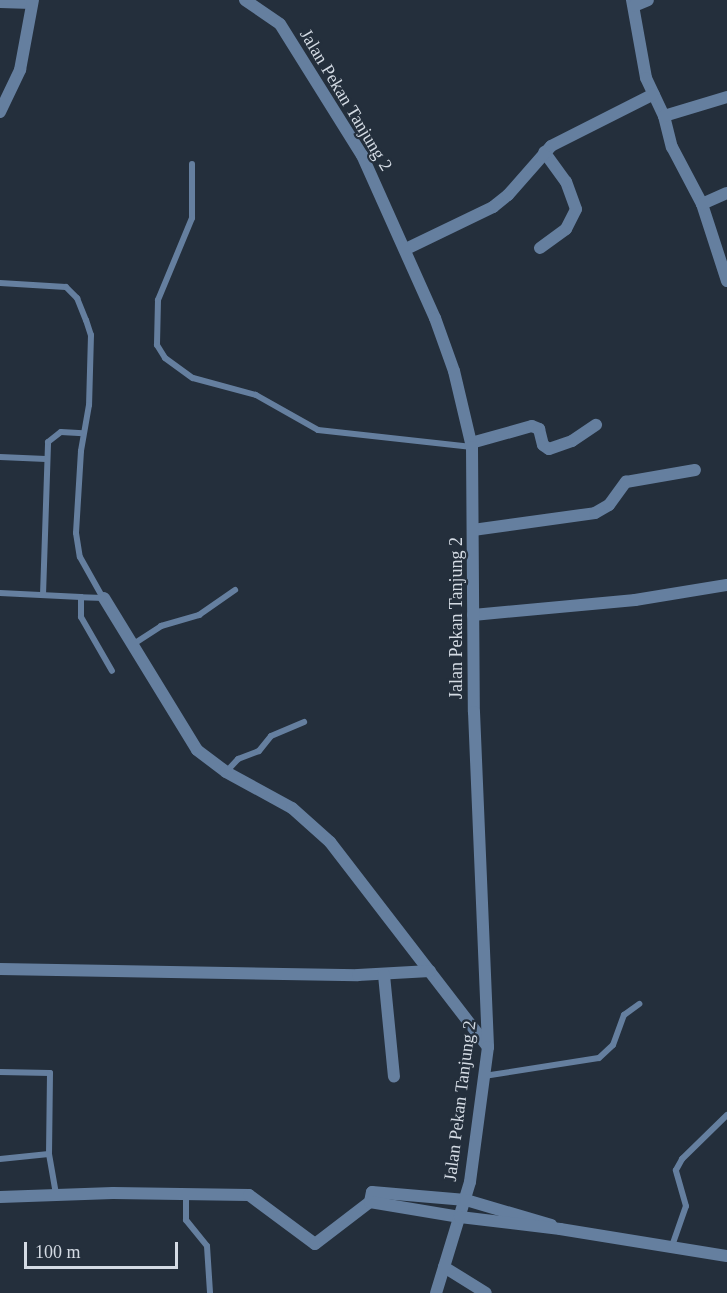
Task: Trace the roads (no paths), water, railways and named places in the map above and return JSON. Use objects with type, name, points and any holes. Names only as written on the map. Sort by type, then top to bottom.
[{"type":"street","name":"Jalan Pekan Tanjung 2","points":[[245,0],[280,24],[362,155],[406,249],[454,371],[472,445],[473,615],[488,1047],[466,1200],[436,1293]]},
{"type":"street","points":[[648,0],[633,3],[641,61],[664,116],[672,147],[702,204],[727,281]]},
{"type":"street","points":[[0,2],[32,1],[20,70],[0,112]]},
{"type":"street","points":[[406,249],[492,207],[508,195],[544,152],[558,141],[654,94]]},
{"type":"street","points":[[664,116],[727,97]]},
{"type":"street","points":[[540,248],[566,229],[576,209],[567,182],[544,152]]},
{"type":"street","points":[[702,204],[727,193]]},
{"type":"street","points":[[472,445],[532,426],[539,429],[543,445],[549,448],[572,441],[596,425]]},
{"type":"street","points":[[473,530],[595,513],[609,505],[626,482],[695,470]]},
{"type":"street","points":[[473,615],[635,600],[727,585]]},
{"type":"street","points":[[104,598],[197,750],[226,772],[292,808],[318,830],[347,861],[488,1047]]},
{"type":"street","points":[[0,969],[384,975],[430,971]]},
{"type":"street","points":[[384,975],[394,1077]]},
{"type":"street","points":[[0,1197],[56,1194],[249,1195],[315,1244],[370,1202],[372,1192],[466,1200],[560,1229]]},
{"type":"street","points":[[370,1202],[727,1256]]},
{"type":"street","points":[[444,1267],[486,1293]]},
{"type":"lane","points":[[192,164],[192,218],[158,300],[158,345],[165,358],[192,378],[256,395],[318,429],[472,445]]},
{"type":"lane","points":[[0,283],[61,286],[77,298],[91,335],[77,545],[80,557],[104,598]]},
{"type":"lane","points":[[43,595],[48,442],[55,434],[83,434]]},
{"type":"lane","points":[[0,456],[46,459]]},
{"type":"lane","points":[[132,645],[161,626],[199,615],[235,590]]},
{"type":"lane","points":[[0,593],[104,598]]},
{"type":"lane","points":[[81,597],[84,624],[112,671]]},
{"type":"lane","points":[[226,772],[238,759],[258,751],[271,736],[304,722]]},
{"type":"lane","points":[[484,1076],[599,1058],[614,1045],[624,1014],[639,1004]]},
{"type":"lane","points":[[0,1072],[50,1073],[49,1154],[56,1194]]},
{"type":"lane","points":[[672,1247],[686,1206],[675,1175],[678,1165],[727,1115]]},
{"type":"lane","points":[[0,1159],[49,1154]]},
{"type":"lane","points":[[186,1193],[186,1220],[207,1246],[210,1293]]}]
